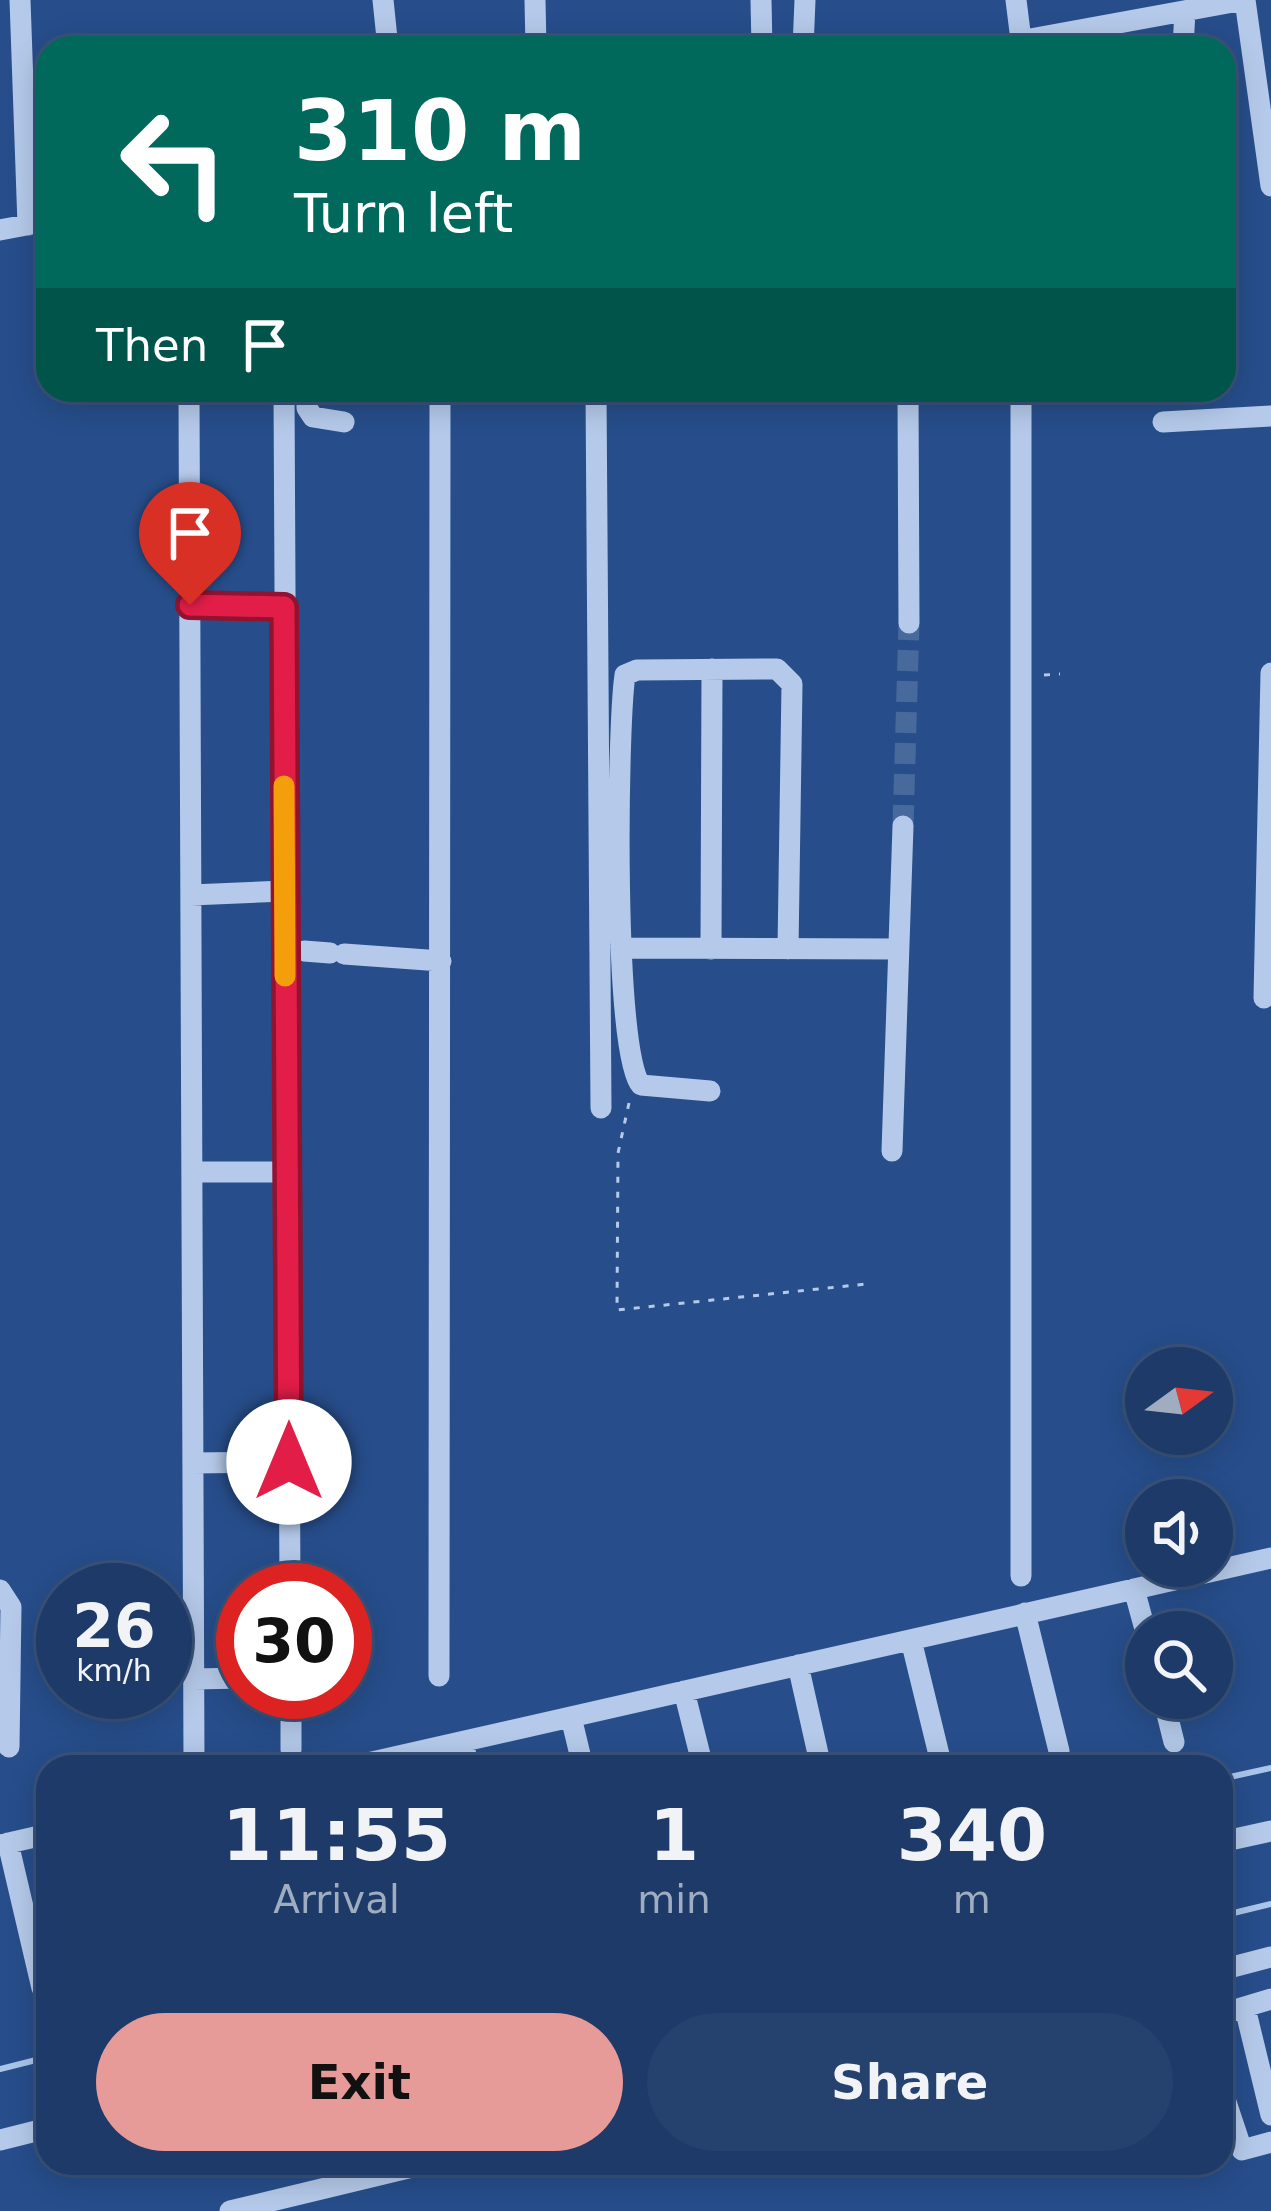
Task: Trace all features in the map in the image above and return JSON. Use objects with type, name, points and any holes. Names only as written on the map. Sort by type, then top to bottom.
[{"type":"street","points":[[20,0],[26,172],[36,214]]},
{"type":"street","points":[[383,0],[387,36]]},
{"type":"street","points":[[535,0],[536,36]]},
{"type":"street","points":[[761,0],[762,36]]},
{"type":"street","points":[[803,0],[803,36]]},
{"type":"street","points":[[1016,0],[1021,36]]},
{"type":"street","points":[[1062,36],[1244,0],[1271,186]]},
{"type":"street","points":[[1184,36],[1185,11]]},
{"type":"street","points":[[0,175],[26,172]]},
{"type":"street","points":[[0,230],[36,223]]},
{"type":"street","points":[[189,402],[194,1755]]},
{"type":"street","points":[[284,402],[290,1563]]},
{"type":"street","points":[[307,402],[313,417],[344,422]]},
{"type":"street","points":[[439,1676],[440,402]]},
{"type":"street","points":[[596,402],[601,1108]]},
{"type":"street","points":[[908,402],[909,623]]},
{"type":"street","points":[[1021,1576],[1022,402]]},
{"type":"street","points":[[1163,422],[1271,417],[1271,434]]},
{"type":"street","points":[[190,605],[284,607]]},
{"type":"street","points":[[710,949],[712,669]]},
{"type":"street","points":[[710,1091],[658,1090],[634,1078],[624,1037],[625,675],[637,670],[777,669],[792,684],[788,949]]},
{"type":"street","points":[[1264,998],[1271,673]]},
{"type":"street","points":[[892,1151],[903,826]]},
{"type":"street","points":[[191,895],[284,891]]},
{"type":"street","points":[[622,948],[898,950]]},
{"type":"street","points":[[304,951],[441,961]]},
{"type":"street","points":[[192,1172],[286,1172]]},
{"type":"street","points":[[193,1463],[289,1462]]},
{"type":"street","points":[[406,1755],[1271,1558]]},
{"type":"street","points":[[1134,1589],[1140,1611]]},
{"type":"street","points":[[0,1590],[11,1607],[9,1747]]},
{"type":"street","points":[[1025,1613],[1059,1751]]},
{"type":"street","points":[[910,1640],[939,1755]]},
{"type":"street","points":[[798,1665],[818,1755]]},
{"type":"street","points":[[194,1679],[216,1679]]},
{"type":"street","points":[[684,1690],[700,1755]]},
{"type":"street","points":[[571,1717],[580,1755]]},
{"type":"street","points":[[291,1719],[291,1750]]},
{"type":"street","points":[[1168,1719],[1174,1742]]},
{"type":"street","points":[[463,1743],[466,1755]]},
{"type":"street","points":[[1233,1839],[1271,1831]]},
{"type":"street","points":[[36,1837],[4,1844],[36,1965]]},
{"type":"street","points":[[1233,1967],[1271,1957]]},
{"type":"street","points":[[1233,2011],[1271,2000]]},
{"type":"street","points":[[1245,2008],[1271,2115]]},
{"type":"street","points":[[1233,2123],[1242,2150],[1271,2142]]},
{"type":"street","points":[[0,2140],[36,2131]]},
{"type":"street","points":[[230,2211],[379,2175]]},
{"type":"path","points":[[634,1078],[618,1153],[617,1310],[866,1284]]},
{"type":"waterway","points":[[1233,1776],[1271,1768]]},
{"type":"waterway","points":[[1233,1913],[1271,1904]]},
{"type":"waterway","points":[[0,2069],[36,2060]]},
{"type":"tunnel","points":[[903,826],[909,623]]},
{"type":"slow traffic","points":[[284,786],[285,976]]},
{"type":"route","points":[[190,605],[284,607],[289,1462]]}]
